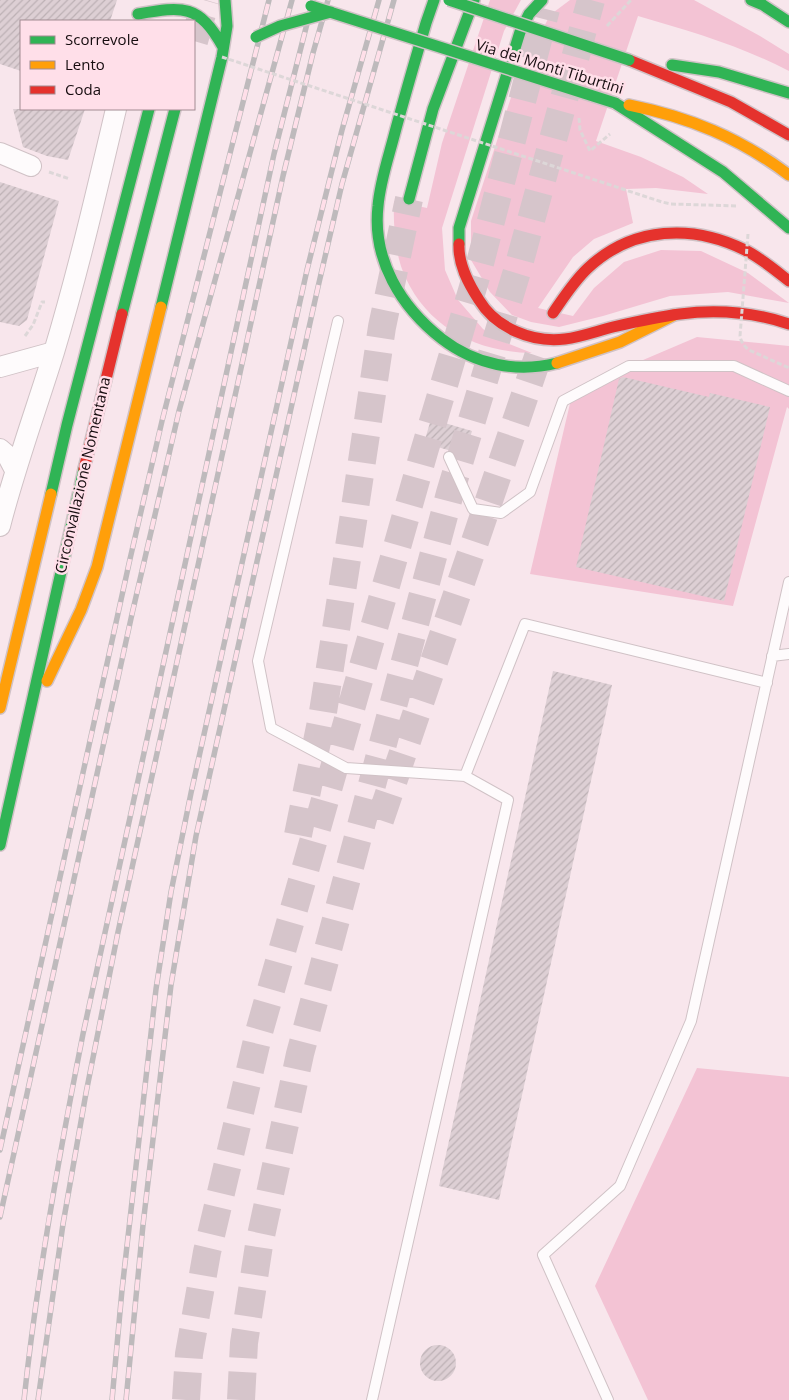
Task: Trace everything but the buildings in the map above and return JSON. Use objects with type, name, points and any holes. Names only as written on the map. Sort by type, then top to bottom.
[{"type":"main road","points":[[29,719],[81,610],[96,567],[222,52],[227,23],[225,0]]},
{"type":"main road","points":[[434,0],[385,167],[377,207],[378,237],[384,264],[391,280],[411,311],[438,337],[472,357],[508,367],[529,368],[583,356],[627,340],[674,315]]},
{"type":"main road","name":"Via dei Monti Tiburtini","points":[[449,0],[629,60],[701,88],[742,106],[789,135]]},
{"type":"main road","points":[[409,199],[436,102],[474,0]]},
{"type":"main road","points":[[542,0],[529,14],[520,32],[461,220],[458,252],[463,274],[475,297],[493,318],[522,335],[554,340],[573,338],[645,320],[694,313],[742,312],[768,317],[789,324]]},
{"type":"main road","points":[[751,0],[760,3],[789,22]]},
{"type":"main road","name":"Via dei Monti Tiburtini","points":[[302,3],[615,103],[669,113],[699,123],[748,147],[789,175]]},
{"type":"main road","points":[[139,12],[173,9],[190,11],[207,22],[214,31],[222,52]]},
{"type":"main road","points":[[249,41],[280,26],[331,12]]},
{"type":"main road","points":[[222,52],[235,49]]},
{"type":"main road","points":[[629,60],[719,72],[789,93]]},
{"type":"main road","points":[[615,103],[723,172],[789,228]]},
{"type":"main road","name":"Circonvallazione Nomentana","points":[[0,708],[69,416],[149,110]]},
{"type":"main road","name":"Circonvallazione Nomentana","points":[[0,845],[29,719],[51,610],[102,392],[175,110]]},
{"type":"main road","points":[[553,313],[588,268],[602,256],[629,242],[664,233],[693,232],[733,243],[758,257],[789,281]]},
{"type":"main road","points":[[15,595],[55,478]]},
{"type":"street","points":[[0,526],[15,470],[54,352],[116,110]]},
{"type":"street","points":[[0,153],[31,166]]},
{"type":"street","points":[[0,367],[54,352]]},
{"type":"street","points":[[0,449],[7,455],[15,470]]},
{"type":"lane","points":[[338,321],[258,661],[271,728],[346,768],[465,776],[508,800],[372,1400]]},
{"type":"lane","points":[[449,457],[473,509],[501,513],[530,492],[563,401],[629,366],[734,366],[789,391]]},
{"type":"lane","points":[[608,1400],[543,1256],[620,1186],[692,1021],[789,582]]},
{"type":"lane","points":[[465,776],[525,624],[766,683]]},
{"type":"lane","points":[[772,656],[789,654]]},
{"type":"path","points":[[222,52],[662,202],[671,204],[738,206]]},
{"type":"path","points":[[580,130],[590,152],[610,134]]},
{"type":"path","points":[[748,234],[741,340],[749,350],[789,368]]},
{"type":"shaded area","points":[[490,0],[521,0],[504,31],[442,228],[445,270],[458,300],[483,329],[504,342],[532,353],[490,347],[471,341],[453,332],[437,320],[423,306],[411,289],[402,269],[395,235],[394,201],[427,208],[442,143]]},
{"type":"shaded area","points":[[570,0],[694,0],[789,54],[789,71],[771,62],[696,33],[638,16],[596,141],[641,157],[683,177],[708,194],[656,188],[626,189],[633,223],[594,239],[573,257],[538,308],[573,316],[594,288],[624,262],[661,250],[701,251],[748,273],[789,303],[728,292],[670,296],[559,327],[531,322],[512,315],[490,292],[471,260],[471,221],[516,82],[550,15]]},
{"type":"shaded area","points":[[697,337],[789,346],[789,409],[787,407],[733,606],[530,574],[572,395],[629,366]]},
{"type":"shaded area","points":[[697,1068],[789,1077],[789,1400],[648,1400],[595,1286]]},
{"type":"tunnel","points":[[195,38],[206,0]]},
{"type":"tunnel","points":[[241,1400],[244,1343],[259,1245],[300,1054],[450,493],[518,268],[591,0]]},
{"type":"tunnel","points":[[186,1400],[189,1354],[207,1252],[259,1032],[424,452],[479,267],[546,9]]},
{"type":"tunnel","points":[[298,835],[323,712],[382,327],[409,199]]},
{"type":"tunnel","points":[[380,820],[542,345]]},
{"type":"railway","points":[[0,1150],[162,421],[269,0]]},
{"type":"railway","points":[[0,1217],[132,614],[179,411],[292,0]]},
{"type":"railway","points":[[24,1400],[49,1216],[83,1034],[274,154],[313,0]]},
{"type":"railway","points":[[38,1400],[63,1224],[86,1093],[118,932],[283,176],[328,0]]},
{"type":"railway","points":[[112,1400],[122,1290],[156,989],[171,892],[191,793],[307,270],[342,130],[379,0]]},
{"type":"railway","points":[[126,1400],[143,1225],[171,985],[196,836],[342,184],[394,0]]},
{"type":"traffic: fast","points":[[161,307],[222,57],[227,26],[225,0]]},
{"type":"traffic: fast","points":[[434,0],[380,188],[377,226],[385,263],[392,281],[414,312],[427,326],[455,348],[483,361],[512,367],[542,366],[557,363]]},
{"type":"traffic: fast","points":[[449,0],[629,60]]},
{"type":"traffic: fast","points":[[409,199],[433,109],[474,0]]},
{"type":"traffic: fast","points":[[459,244],[459,228],[520,32],[529,14],[542,0]]},
{"type":"traffic: fast","points":[[751,0],[763,5],[789,22]]},
{"type":"traffic: fast","points":[[757,0],[763,5]]},
{"type":"traffic: fast","points":[[311,6],[615,103]]},
{"type":"traffic: fast","points":[[138,14],[167,10],[188,11],[206,23],[223,47]]},
{"type":"traffic: fast","points":[[256,37],[280,26],[331,12]]},
{"type":"traffic: fast","points":[[672,65],[719,72],[789,93]]},
{"type":"traffic: fast","points":[[615,103],[723,172],[789,228]]},
{"type":"traffic: fast","points":[[51,494],[67,425],[149,110]]},
{"type":"traffic: fast","points":[[122,314],[175,110]]},
{"type":"traffic: fast","points":[[0,845],[84,469]]},
{"type":"traffic: slow","points":[[629,105],[672,116],[713,131],[752,150],[789,175]]},
{"type":"traffic: slow","points":[[47,681],[81,610],[97,567],[161,307]]},
{"type":"traffic: slow","points":[[557,363],[620,342],[674,315]]},
{"type":"traffic: slow","points":[[0,708],[51,494]]},
{"type":"traffic: jam","points":[[629,60],[731,102],[789,135]]},
{"type":"traffic: jam","points":[[553,313],[578,278],[606,254],[624,244],[644,237],[664,234],[684,233],[705,236],[725,242],[757,257],[789,281]]},
{"type":"traffic: jam","points":[[459,244],[460,259],[464,273],[486,310],[505,326],[540,339],[565,339],[654,318],[708,312],[749,314],[789,324]]},
{"type":"traffic: jam","points":[[84,469],[122,314]]}]
